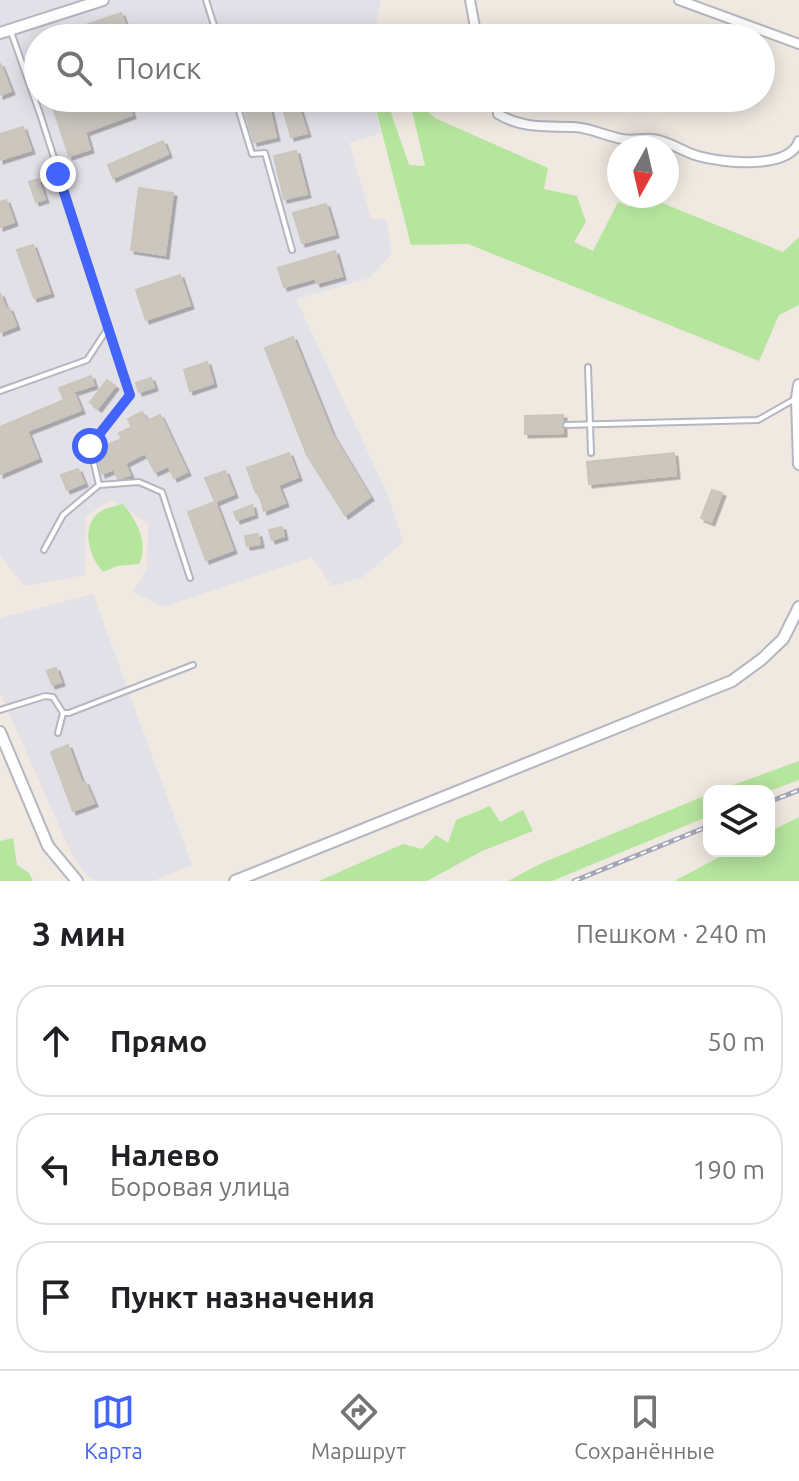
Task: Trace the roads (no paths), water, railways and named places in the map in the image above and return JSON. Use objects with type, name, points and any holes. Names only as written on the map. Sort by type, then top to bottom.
[{"type":"street","points":[[30,24],[103,0]]},
{"type":"street","points":[[470,0],[474,24]]},
{"type":"street","points":[[686,1],[746,24]]},
{"type":"street","points":[[775,35],[799,44]]},
{"type":"street","points":[[498,112],[531,126],[573,127],[621,139],[651,138],[699,156],[745,162],[785,157],[796,149],[799,141]]},
{"type":"street","points":[[799,385],[799,464]]},
{"type":"street","points":[[235,881],[732,681],[783,639],[799,607]]},
{"type":"street","points":[[0,732],[48,846],[77,881]]},
{"type":"lane","points":[[206,0],[214,24]]},
{"type":"lane","points":[[5,32],[24,77]]},
{"type":"lane","points":[[39,112],[130,395],[90,446],[99,485]]},
{"type":"lane","points":[[239,112],[252,154],[265,153],[292,250]]},
{"type":"lane","points":[[0,391],[87,360],[108,328]]},
{"type":"lane","points":[[588,367],[591,453]]},
{"type":"lane","points":[[566,425],[758,420],[797,398]]},
{"type":"lane","points":[[44,550],[63,515],[99,485],[139,482],[162,492],[190,578]]},
{"type":"lane","points":[[63,713],[193,665]]},
{"type":"lane","points":[[0,710],[45,696],[53,697],[63,713],[58,733]]},
{"type":"railway","points":[[775,800],[799,790]]},
{"type":"railway","points":[[574,881],[703,828]]}]
